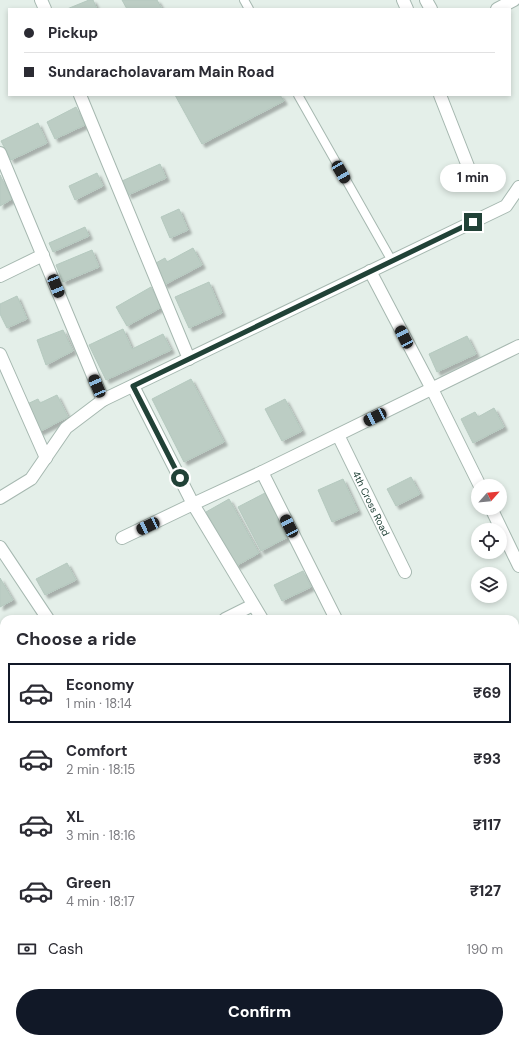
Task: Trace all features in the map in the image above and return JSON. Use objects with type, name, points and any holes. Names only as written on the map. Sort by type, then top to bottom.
[{"type":"street","points":[[499,8],[514,0]]},
{"type":"street","points":[[80,96],[189,359]]},
{"type":"street","points":[[440,96],[471,174]]},
{"type":"street","points":[[0,153],[103,400]]},
{"type":"street","points":[[0,498],[31,479],[66,428],[103,400],[506,206],[519,187]]},
{"type":"street","points":[[0,276],[43,255]]},
{"type":"street","points":[[370,271],[432,389],[477,479]]},
{"type":"street","points":[[122,538],[262,472],[519,346]]},
{"type":"street","points":[[0,354],[46,458]]},
{"type":"street","points":[[133,386],[193,504],[259,615]]},
{"type":"street","name":"4th Cross Road","points":[[338,435],[405,572]]},
{"type":"street","points":[[262,472],[334,615]]},
{"type":"street","points":[[494,515],[519,566]]},
{"type":"street","points":[[0,547],[45,615]]},
{"type":"street","points":[[232,615],[253,605]]},
{"type":"lane","points":[[299,96],[392,261]]},
{"type":"building","points":[[89,0],[93,0],[97,8],[69,8]]},
{"type":"building","points":[[122,0],[157,0],[161,8],[126,8]]},
{"type":"building","points":[[176,96],[281,96],[284,101],[202,144]]},
{"type":"building","points":[[76,107],[85,125],[55,139],[47,122]]},
{"type":"building","points":[[38,123],[47,143],[11,160],[1,141]]},
{"type":"building","points":[[160,164],[166,178],[128,195],[122,181]]},
{"type":"building","points":[[97,173],[103,186],[75,200],[69,186]]},
{"type":"building","points":[[0,175],[12,199],[0,206]]},
{"type":"building","points":[[179,209],[188,230],[170,238],[161,217]]},
{"type":"building","points":[[85,227],[89,236],[53,252],[49,243]]},
{"type":"building","points":[[193,248],[202,265],[164,285],[154,264],[165,258],[167,262]]},
{"type":"building","points":[[92,250],[99,267],[63,282],[56,265]]},
{"type":"building","points":[[209,282],[222,313],[189,328],[175,297]]},
{"type":"building","points":[[151,287],[162,307],[127,326],[116,307]]},
{"type":"building","points":[[17,296],[27,319],[7,328],[0,314],[0,304]]},
{"type":"building","points":[[123,329],[132,349],[163,334],[171,350],[106,380],[89,345]]},
{"type":"building","points":[[63,330],[73,351],[46,365],[37,340]]},
{"type":"building","points":[[467,336],[476,354],[437,372],[429,354]]},
{"type":"building","points":[[191,379],[224,442],[184,462],[152,399]]},
{"type":"building","points":[[57,395],[68,417],[39,432],[25,405],[38,399],[40,403]]},
{"type":"building","points":[[285,399],[302,431],[282,441],[265,409]]},
{"type":"building","points":[[494,408],[504,427],[473,443],[461,419],[475,412],[478,417]]},
{"type":"building","points":[[411,477],[420,494],[396,506],[387,489]]},
{"type":"building","points":[[343,479],[358,511],[332,522],[318,490]]},
{"type":"building","points":[[265,493],[288,537],[261,551],[238,507]]},
{"type":"building","points":[[229,499],[259,553],[236,566],[206,512]]},
{"type":"building","points":[[67,563],[76,580],[45,595],[36,579]]},
{"type":"building","points":[[303,571],[311,587],[282,601],[274,585]]},
{"type":"building","points":[[0,578],[13,600],[0,607]]},
{"type":"route","points":[[180,478],[133,386],[473,222]]}]
